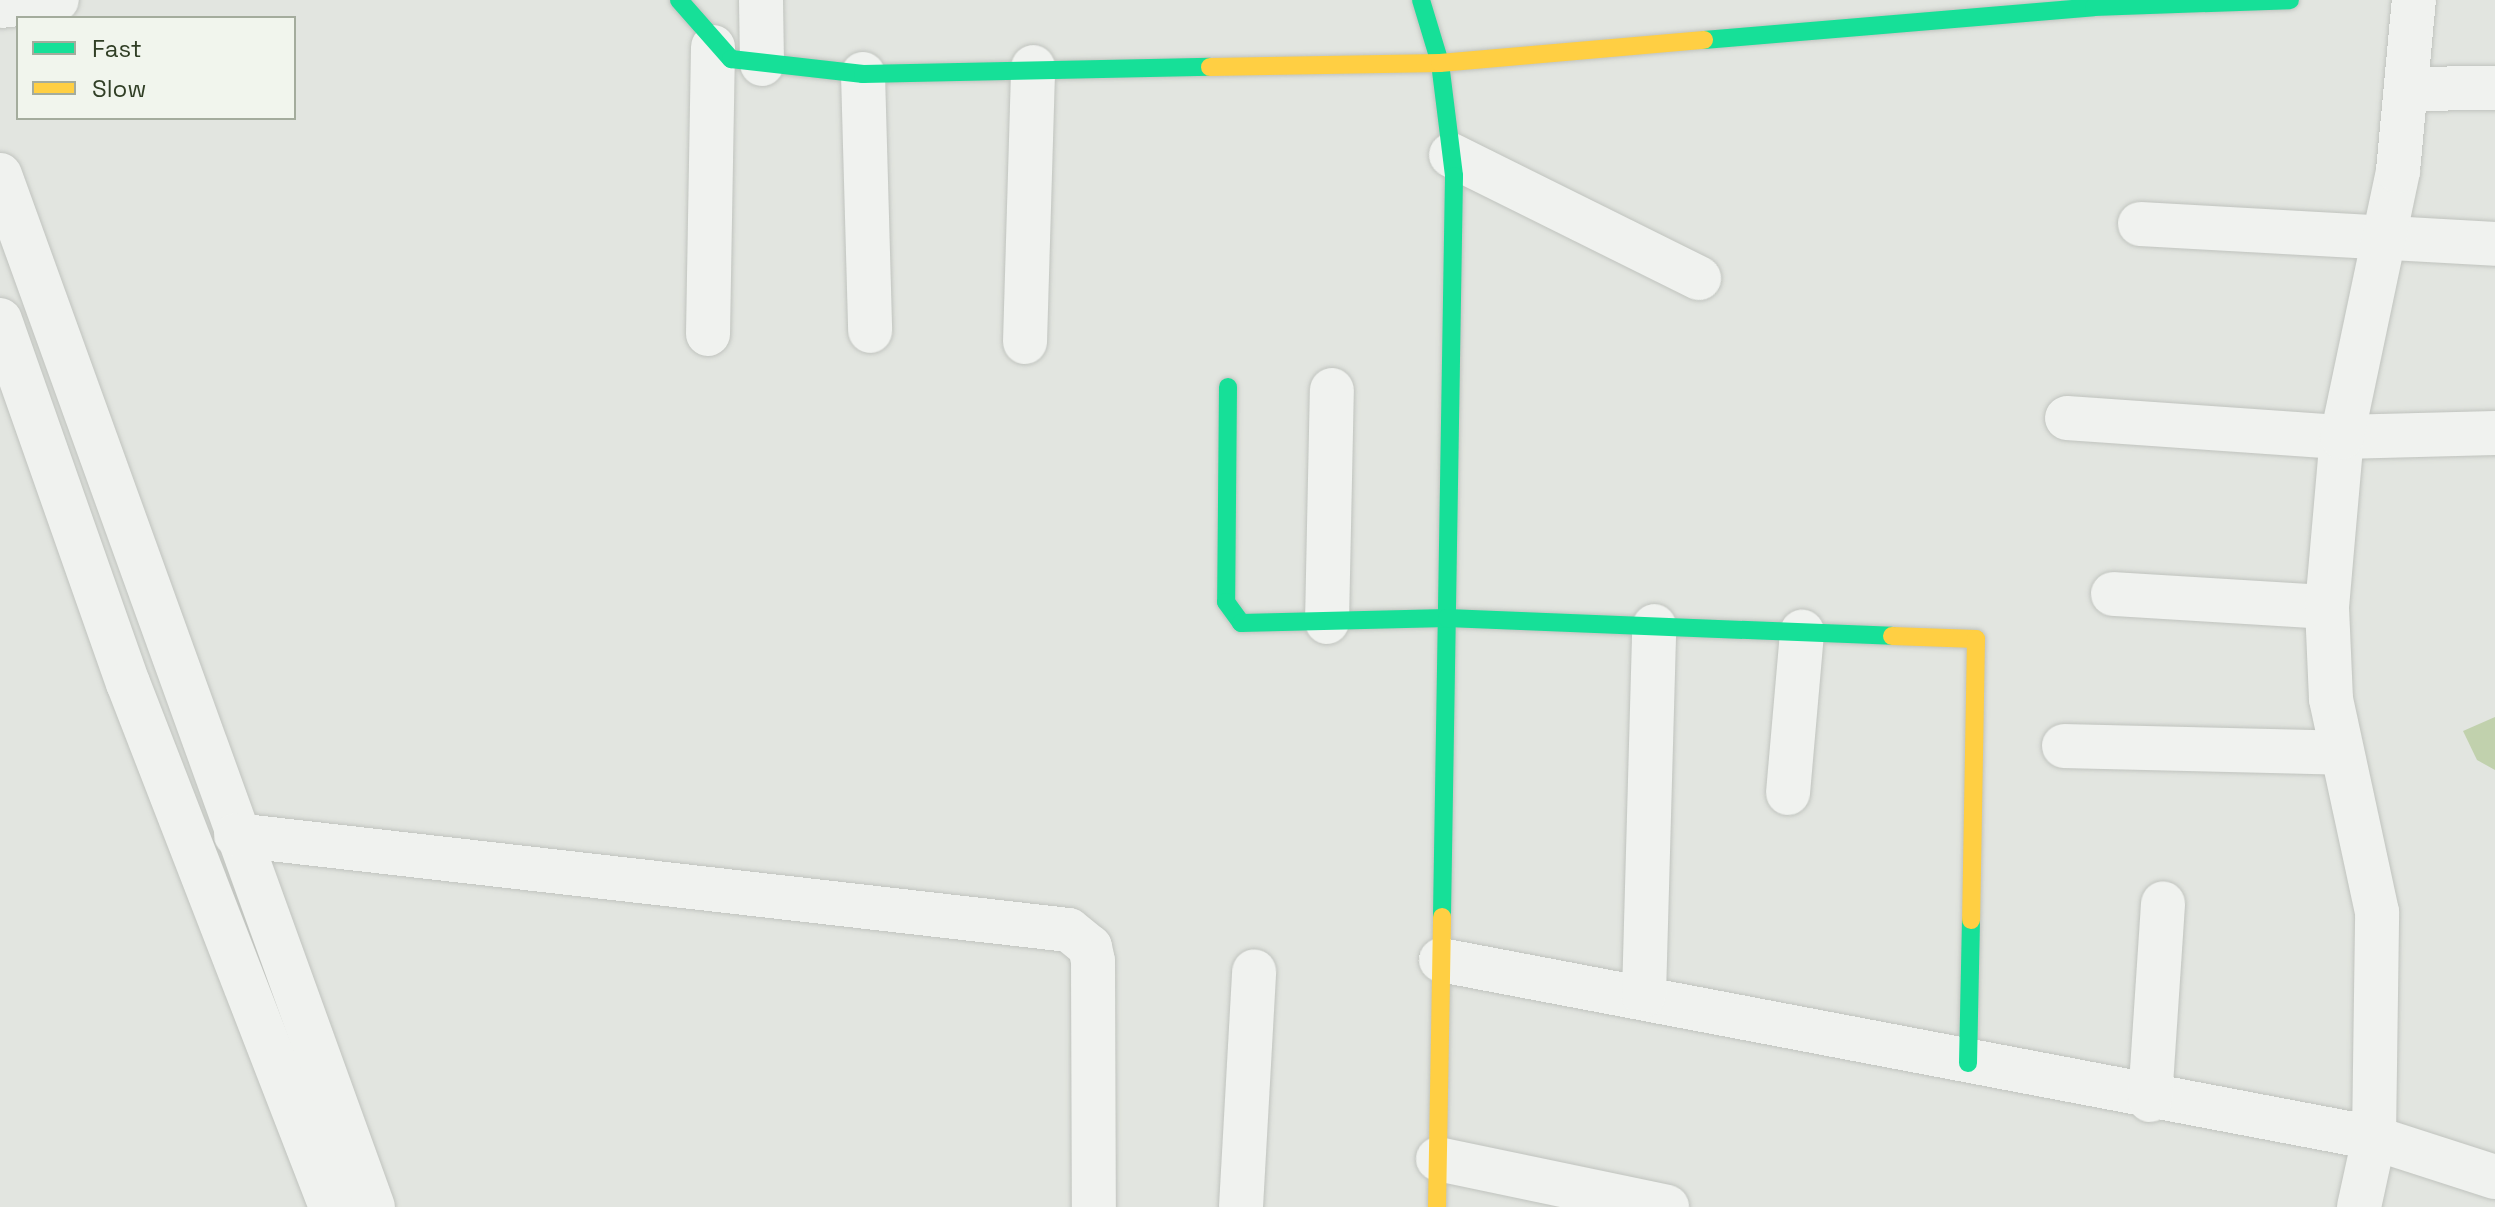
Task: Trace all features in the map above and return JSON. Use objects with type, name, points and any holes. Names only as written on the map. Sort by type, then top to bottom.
[{"type":"street","points":[[0,6],[57,0]]},
{"type":"street","points":[[679,0],[713,47],[762,64],[863,74],[1033,67],[1440,63],[2094,4],[2290,0]]},
{"type":"street","points":[[761,0],[762,64]]},
{"type":"street","points":[[1421,0],[1440,63],[1451,155],[1437,1207]]},
{"type":"street","points":[[2359,1207],[2374,1138],[2377,912],[2342,753],[2327,607],[2342,437],[2383,242],[2407,89],[2414,0]]},
{"type":"street","points":[[708,334],[713,47]]},
{"type":"street","points":[[1025,342],[1033,67]]},
{"type":"street","points":[[863,74],[870,331]]},
{"type":"street","points":[[2407,89],[2495,88]]},
{"type":"street","points":[[1451,155],[1699,278]]},
{"type":"street","points":[[4,197],[373,1207]]},
{"type":"street","points":[[2140,224],[2383,242],[2495,244]]},
{"type":"street","points":[[0,320],[128,683],[331,1207]]},
{"type":"street","points":[[1228,387],[1231,616],[1255,626],[1447,618],[1976,639],[1968,1063]]},
{"type":"street","points":[[1327,622],[1332,390]]},
{"type":"street","points":[[2067,418],[2342,437],[2495,433]]},
{"type":"street","points":[[2113,594],[2327,607]]},
{"type":"street","points":[[1644,995],[1654,626]]},
{"type":"street","points":[[1788,793],[1802,632]]},
{"type":"street","points":[[2064,746],[2342,753]]},
{"type":"street","points":[[236,835],[1069,930],[1090,947],[1093,961],[1094,1207]]},
{"type":"street","points":[[2150,1100],[2163,903]]},
{"type":"street","points":[[1441,960],[1644,995],[2150,1100],[2374,1138],[2495,1177]]},
{"type":"street","points":[[1241,1207],[1254,971]]},
{"type":"street","points":[[1438,1159],[1667,1207]]},
{"type":"shaded area","points":[[2495,717],[2495,770],[2477,760],[2463,731]]},
{"type":"traffic: fast","points":[[679,0],[731,59],[863,74],[1210,67]]},
{"type":"traffic: fast","points":[[1421,0],[1440,63],[1454,176],[1442,917]]},
{"type":"traffic: fast","points":[[1704,40],[2094,7],[2290,0]]},
{"type":"traffic: fast","points":[[1228,387],[1226,602],[1241,623],[1447,618],[1892,636]]},
{"type":"traffic: fast","points":[[1968,1063],[1971,920]]},
{"type":"traffic: slow","points":[[1210,67],[1440,63],[1704,40]]},
{"type":"traffic: slow","points":[[1892,636],[1976,639],[1971,920]]},
{"type":"traffic: slow","points":[[1437,1207],[1442,917]]}]
